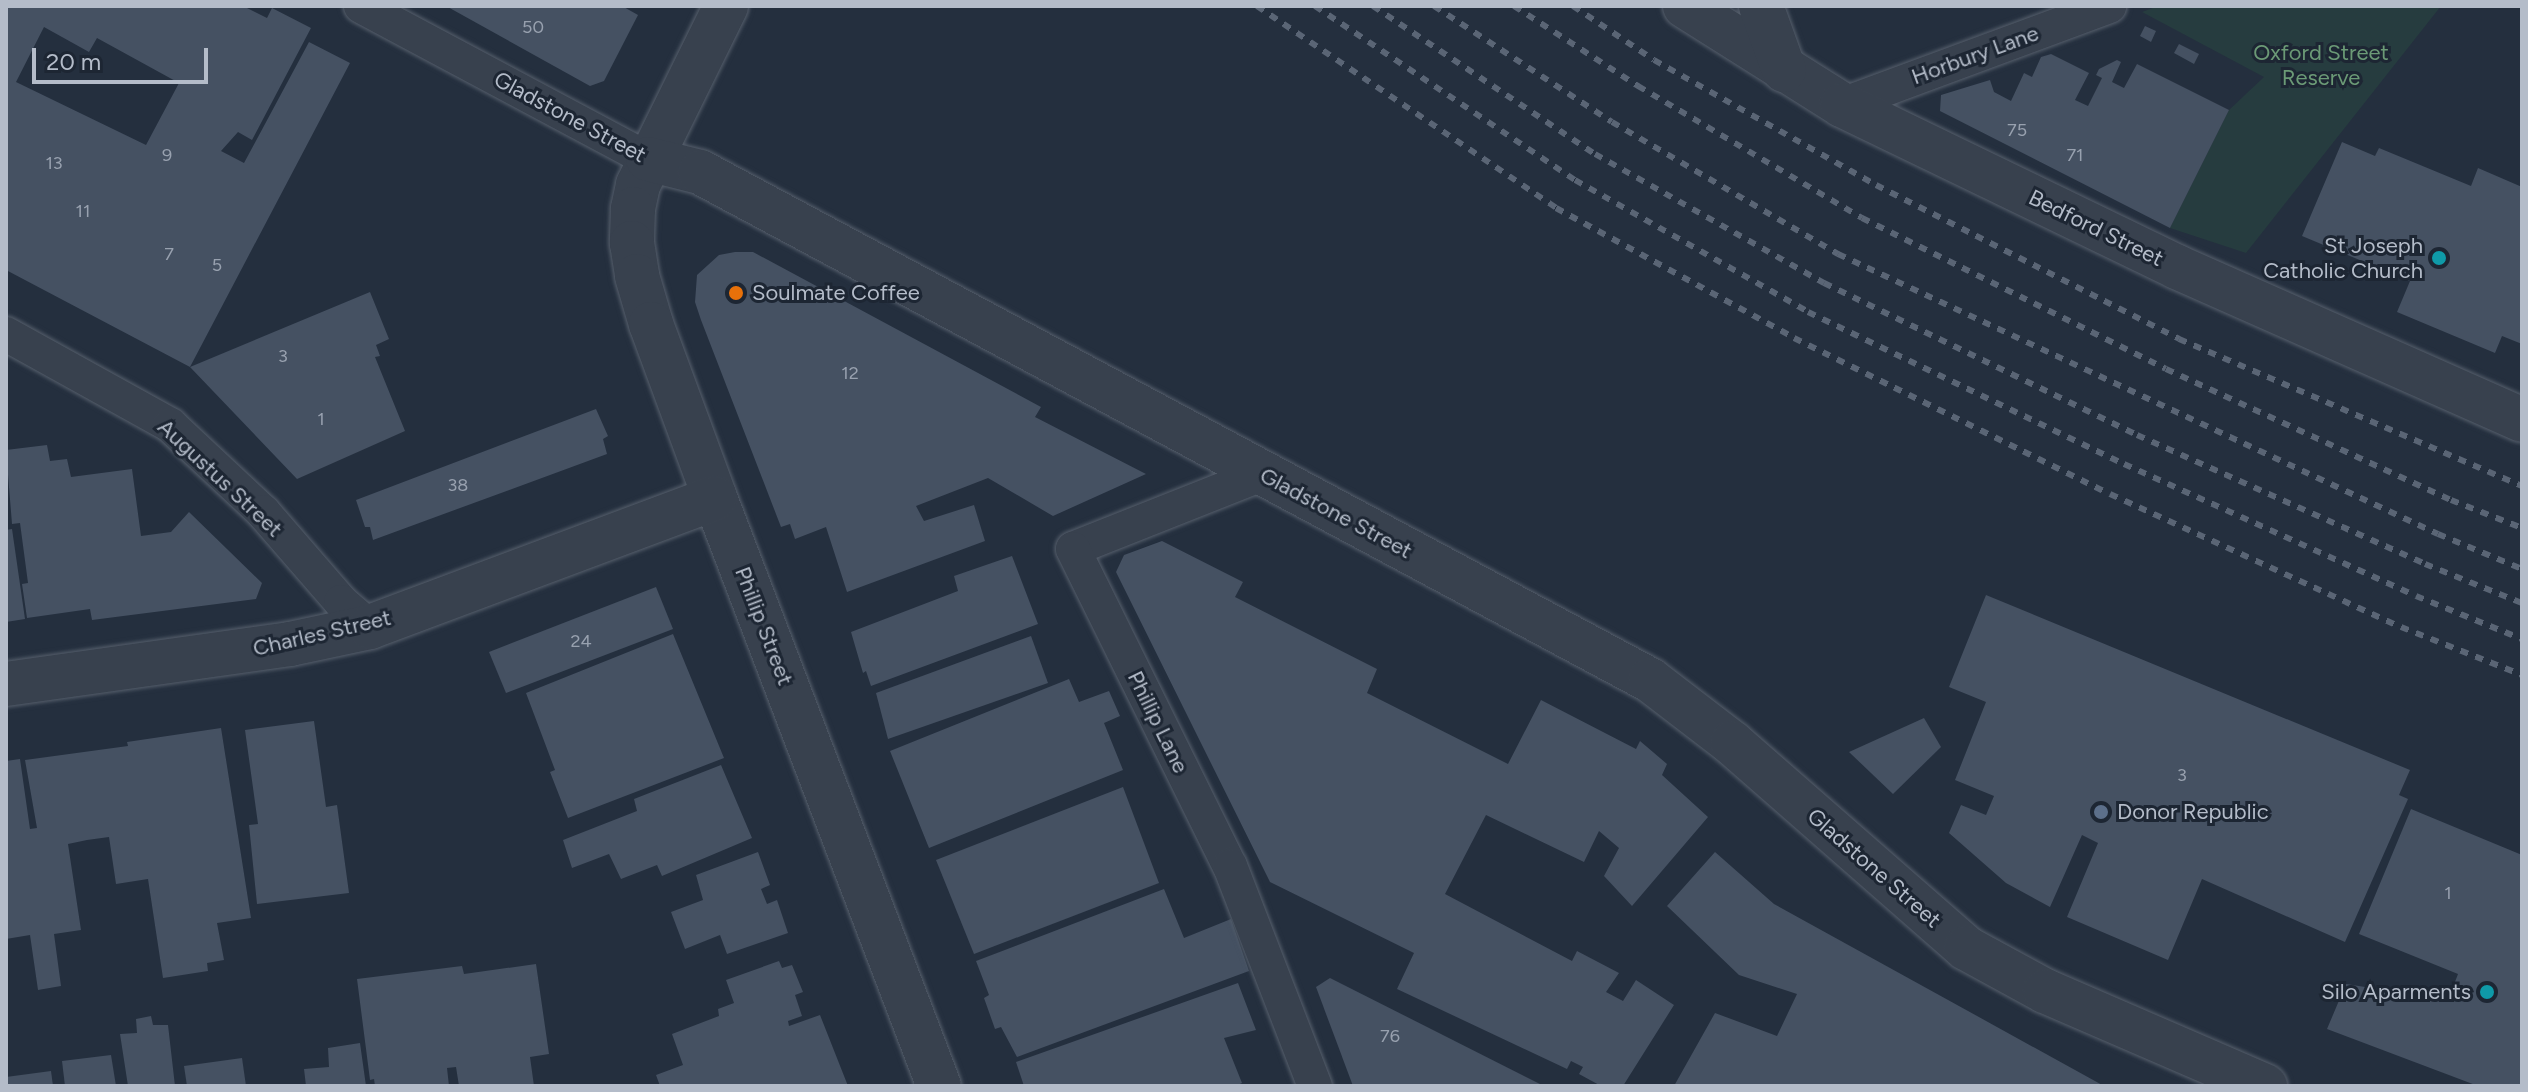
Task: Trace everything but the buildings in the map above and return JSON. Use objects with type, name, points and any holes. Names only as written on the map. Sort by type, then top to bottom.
[{"type":"street","name":"Phillip Street","points":[[726,6],[648,159],[633,209],[632,243],[637,276],[651,324],[715,498],[939,1086]]},
{"type":"street","name":"Bedford Street","points":[[1685,6],[1842,105],[2177,267],[2522,420]]},
{"type":"street","points":[[1761,6],[1784,70]]},
{"type":"street","name":"Gladstone Street","points":[[648,159],[700,172],[1650,680],[1732,743],[1966,948],[2045,991],[2265,1086]]},
{"type":"street","name":"Charles Street","points":[[6,684],[290,644],[370,627],[715,498]]},
{"type":"lane","name":"Gladstone Street","points":[[361,6],[648,159]]},
{"type":"lane","name":"Horbury Lane","points":[[1842,105],[2096,8]]},
{"type":"lane","name":"Augustus Street","points":[[6,334],[170,425],[263,512],[341,602],[370,627]]},
{"type":"lane","name":"Phillip Lane","points":[[1262,474],[1073,549],[1230,866],[1315,1086]]},
{"type":"green space","name":"Oxford Street Reserve","points":[[2158,6],[2441,6],[2246,253],[2170,228],[2229,110],[2264,77],[2142,12]]},
{"type":"railway","points":[[1257,6],[1556,208],[1794,338],[2110,494],[2401,627],[2522,675]]},
{"type":"railway","points":[[1315,6],[1575,180],[1808,312],[2124,464],[2416,596],[2522,639]]},
{"type":"railway","points":[[1373,6],[1595,154],[1824,283],[2137,435],[2425,564],[2522,603]]},
{"type":"railway","points":[[1434,6],[1612,122],[1838,254],[2438,534],[2522,569]]},
{"type":"railway","points":[[1514,6],[1638,86],[1862,218],[2166,369],[2451,500],[2522,528]]},
{"type":"railway","points":[[1573,6],[1654,60],[1876,185],[2179,339],[2522,486]]},
{"type":"place","name":"St Joseph Catholic Church","points":[[2439,258]]},
{"type":"place","name":"Soulmate Coffee","points":[[736,293]]},
{"type":"place","name":"Donor Republic","points":[[2101,812]]},
{"type":"place","name":"Silo Aparments","points":[[2487,992]]}]
